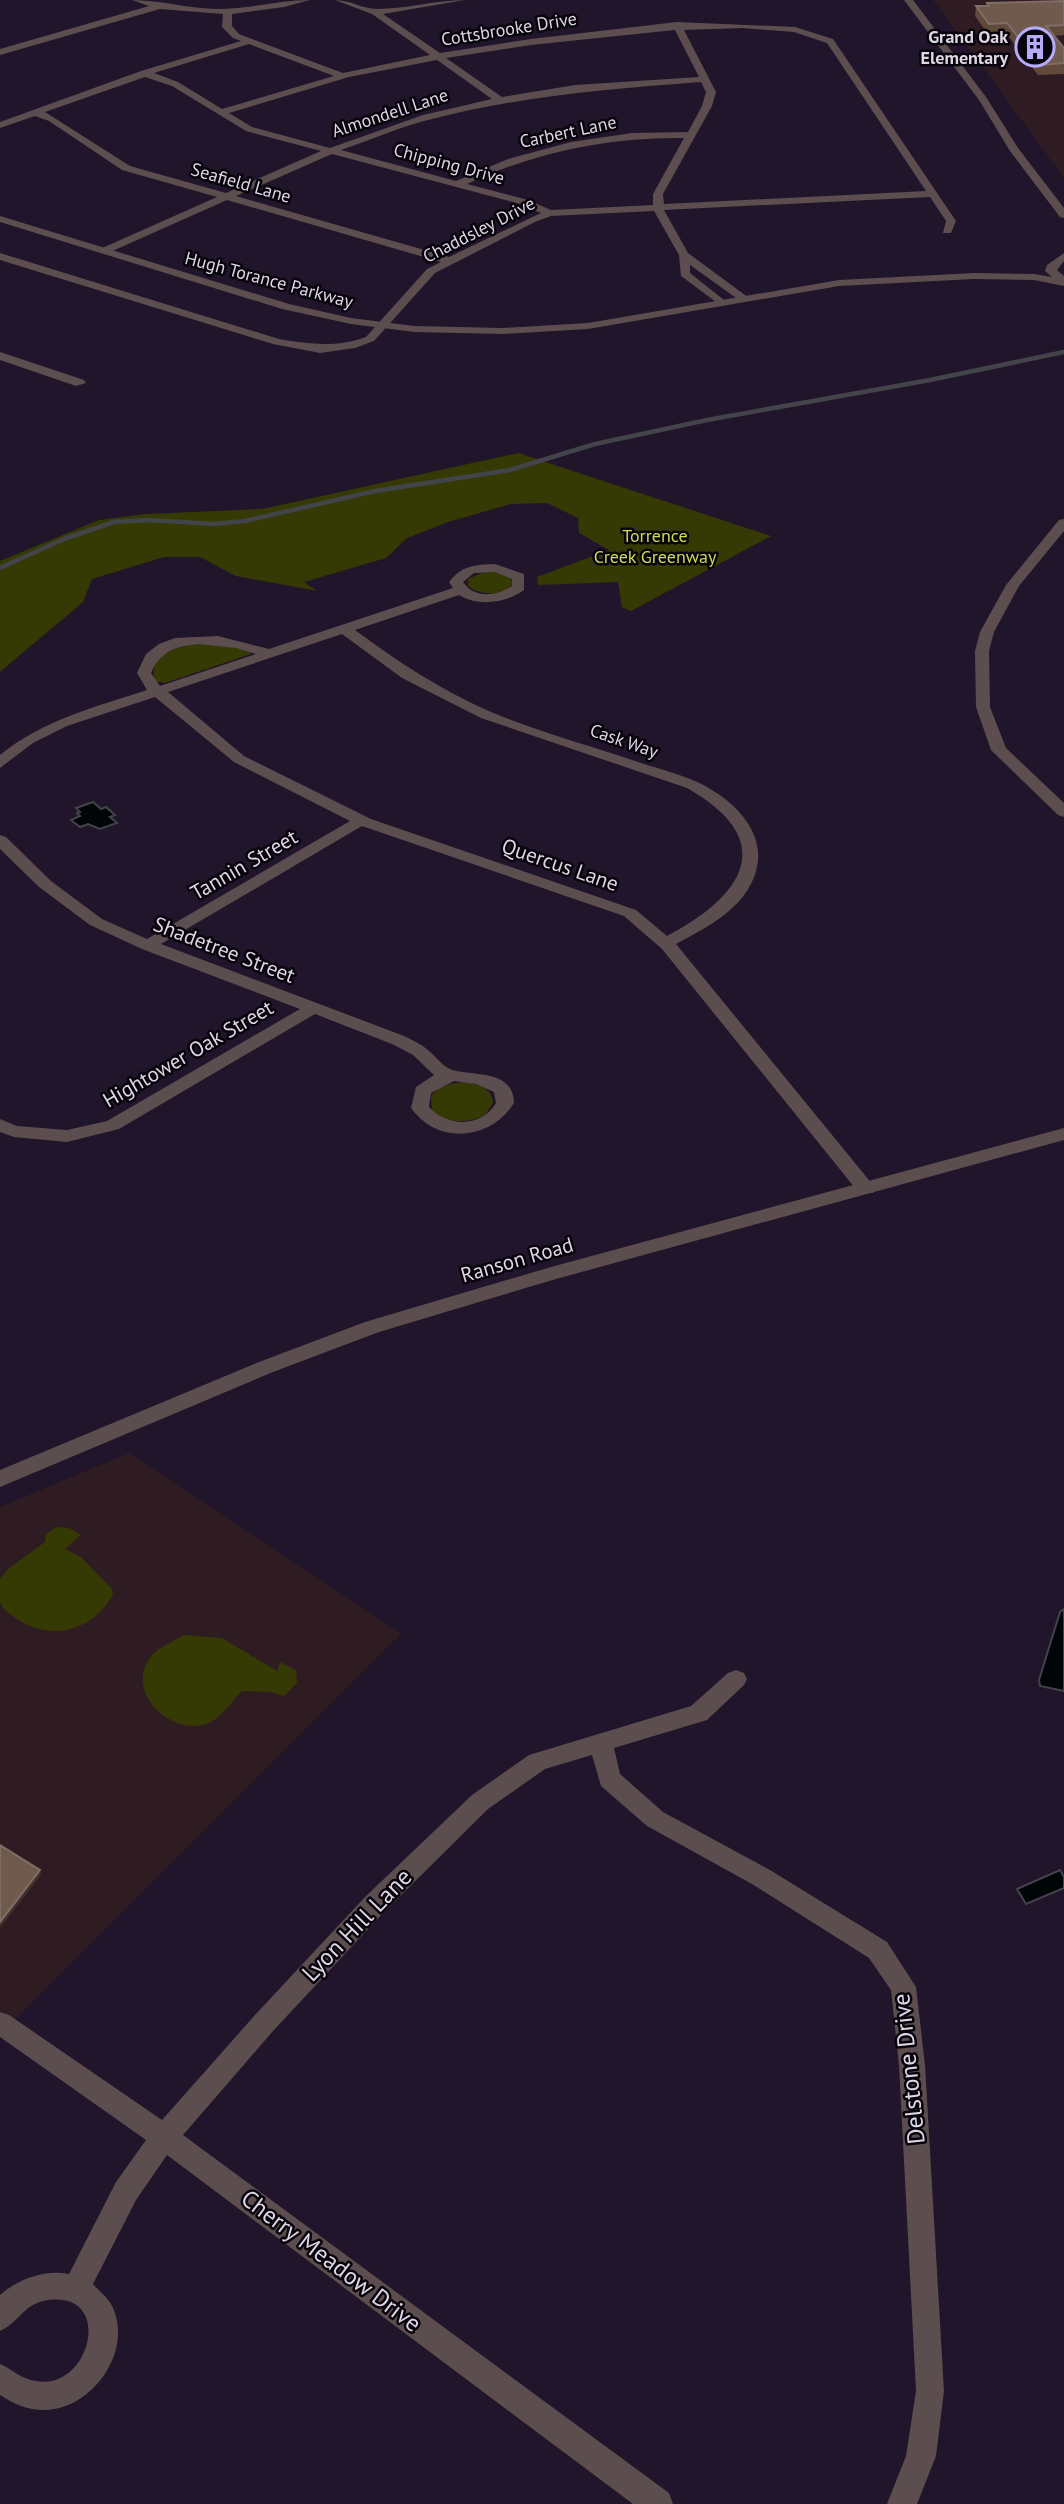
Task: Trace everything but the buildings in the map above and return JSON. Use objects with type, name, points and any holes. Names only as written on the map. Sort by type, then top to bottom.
[{"type":"street","points":[[136,0],[188,12],[228,13],[306,0]]},
{"type":"street","points":[[339,0],[375,12],[500,100]]},
{"type":"street","points":[[375,12],[461,0]]},
{"type":"street","points":[[908,0],[983,99],[1014,149],[1064,215]]},
{"type":"street","points":[[0,52],[158,7]]},
{"type":"street","points":[[228,13],[226,20],[230,32],[342,76]]},
{"type":"street","name":"Cottsbrooke Drive","points":[[221,112],[342,76],[587,32],[677,25],[775,24],[824,36],[830,41],[951,221],[947,231]]},
{"type":"street","points":[[677,25],[711,92],[710,99],[661,187],[657,207],[684,255],[743,298]]},
{"type":"street","points":[[0,125],[144,73],[250,41]]},
{"type":"street","name":"Chipping Drive","points":[[144,73],[175,84],[249,129],[534,204],[550,214]]},
{"type":"street","name":"Almondell Lane","points":[[104,251],[330,151],[426,117],[500,100],[575,88],[706,79]]},
{"type":"street","name":"Seafield Lane","points":[[35,112],[52,119],[126,168],[450,261]]},
{"type":"street","name":"Carbert Lane","points":[[458,184],[504,164],[567,147],[643,136],[690,135]]},
{"type":"street","name":"Chaddsley Drive","points":[[0,256],[290,346],[320,349],[355,345],[370,339],[425,276],[531,220],[550,214],[933,194]]},
{"type":"street","name":"Hugh Torance Parkway","points":[[0,219],[286,307],[383,326],[457,331],[546,330],[634,320],[827,284],[974,276],[1029,271],[1052,265]]},
{"type":"street","points":[[684,255],[685,274],[720,302]]},
{"type":"street","points":[[1064,256],[1052,265],[1052,271],[1064,282]]},
{"type":"street","name":"Hugh Torance Parkway","points":[[974,276],[1064,282]]},
{"type":"street","points":[[0,356],[80,383]]},
{"type":"street","points":[[1064,523],[1013,585],[986,632],[982,651],[984,707],[999,750],[1064,812]]},
{"type":"street","points":[[0,763],[14,749],[45,730],[461,590]]},
{"type":"street","name":"Cask Way","points":[[344,629],[407,675],[485,715],[692,785],[714,795],[728,807],[740,820],[752,855],[744,881],[736,894],[710,919],[666,943]]},
{"type":"street","points":[[157,691],[146,678],[145,667],[157,653],[177,643],[207,639],[234,641],[269,654]]},
{"type":"street","name":"Quercus Lane","points":[[157,691],[239,759],[362,820],[630,913],[666,943],[866,1189]]},
{"type":"street","name":"Tannin Street","points":[[148,945],[362,820]]},
{"type":"street","name":"Shadetree Street","points":[[0,840],[44,884],[88,916],[148,945],[398,1040],[419,1051],[447,1077]]},
{"type":"street","name":"Hightower Oak Street","points":[[0,1125],[14,1131],[67,1136],[113,1125],[313,1008]]},
{"type":"street","name":"Ranson Road","points":[[0,1479],[266,1367],[372,1327],[541,1276],[1064,1134]]},
{"type":"street","name":"Lyon Hill Lane","points":[[76,2289],[126,2191],[164,2137],[346,1934],[480,1802],[537,1762],[699,1713],[737,1679]]},
{"type":"street","name":"Delstone Drive","points":[[601,1744],[609,1779],[655,1819],[761,1878],[878,1950],[903,1987],[912,2065],[930,2391],[921,2456],[902,2504]]},
{"type":"street","name":"Cherry Meadow Drive","points":[[0,2023],[164,2137],[658,2504]]},
{"type":"street","points":[[0,2317],[7,2307],[22,2295],[40,2287],[59,2285],[76,2289],[91,2299],[101,2313],[105,2330],[103,2349],[95,2366],[82,2381],[65,2392],[46,2397],[27,2396],[10,2388],[0,2378]]},
{"type":"shaded area","points":[[933,0],[1064,0],[1064,178]]},
{"type":"shaded area","points":[[93,802],[101,809],[106,807],[115,815],[110,817],[117,823],[100,829],[88,824],[80,827],[71,820],[80,816],[76,808]]},
{"type":"shaded area","points":[[129,1453],[401,1634],[0,2034],[0,1507]]},
{"type":"shaded area","points":[[1064,1609],[1064,1691],[1040,1686],[1039,1680],[1060,1612]]},
{"type":"shaded area","points":[[1060,1870],[1064,1877],[1064,1888],[1026,1904],[1017,1889]]},
{"type":"green space","name":"Torrence Creek Greenway","points":[[518,453],[771,536],[631,611],[622,607],[618,582],[538,585],[537,577],[609,550],[579,533],[578,518],[547,503],[511,504],[448,522],[407,538],[386,558],[304,582],[317,591],[236,576],[200,557],[164,557],[92,579],[83,602],[0,672],[0,561],[99,520],[145,514],[262,509]]},
{"type":"green space","points":[[484,572],[499,572],[510,577],[513,584],[497,593],[479,592],[468,586],[468,579]]},
{"type":"green space","points":[[204,643],[249,650],[251,654],[165,683],[155,681],[154,671],[161,657],[186,646]]},
{"type":"green space","points":[[465,1082],[479,1086],[490,1094],[493,1103],[485,1115],[458,1121],[444,1118],[432,1110],[431,1096],[434,1092],[446,1085]]},
{"type":"green space","points":[[56,1527],[69,1528],[81,1535],[65,1549],[81,1557],[112,1589],[113,1594],[105,1606],[84,1624],[59,1631],[32,1627],[8,1612],[0,1601],[0,1579],[8,1569],[45,1542],[46,1534]]},
{"type":"green space","points":[[184,1635],[222,1638],[277,1671],[280,1662],[296,1670],[297,1683],[284,1696],[271,1692],[242,1691],[215,1719],[197,1726],[168,1719],[148,1698],[143,1684],[144,1670],[155,1652]]},
{"type":"waterway","points":[[0,568],[64,539],[114,522],[149,520],[214,524],[245,521],[375,491],[510,470],[595,444],[707,420],[930,380],[1064,352]]},
{"type":"place","name":"Grand Oak Elementary","points":[[1035,47]]}]
